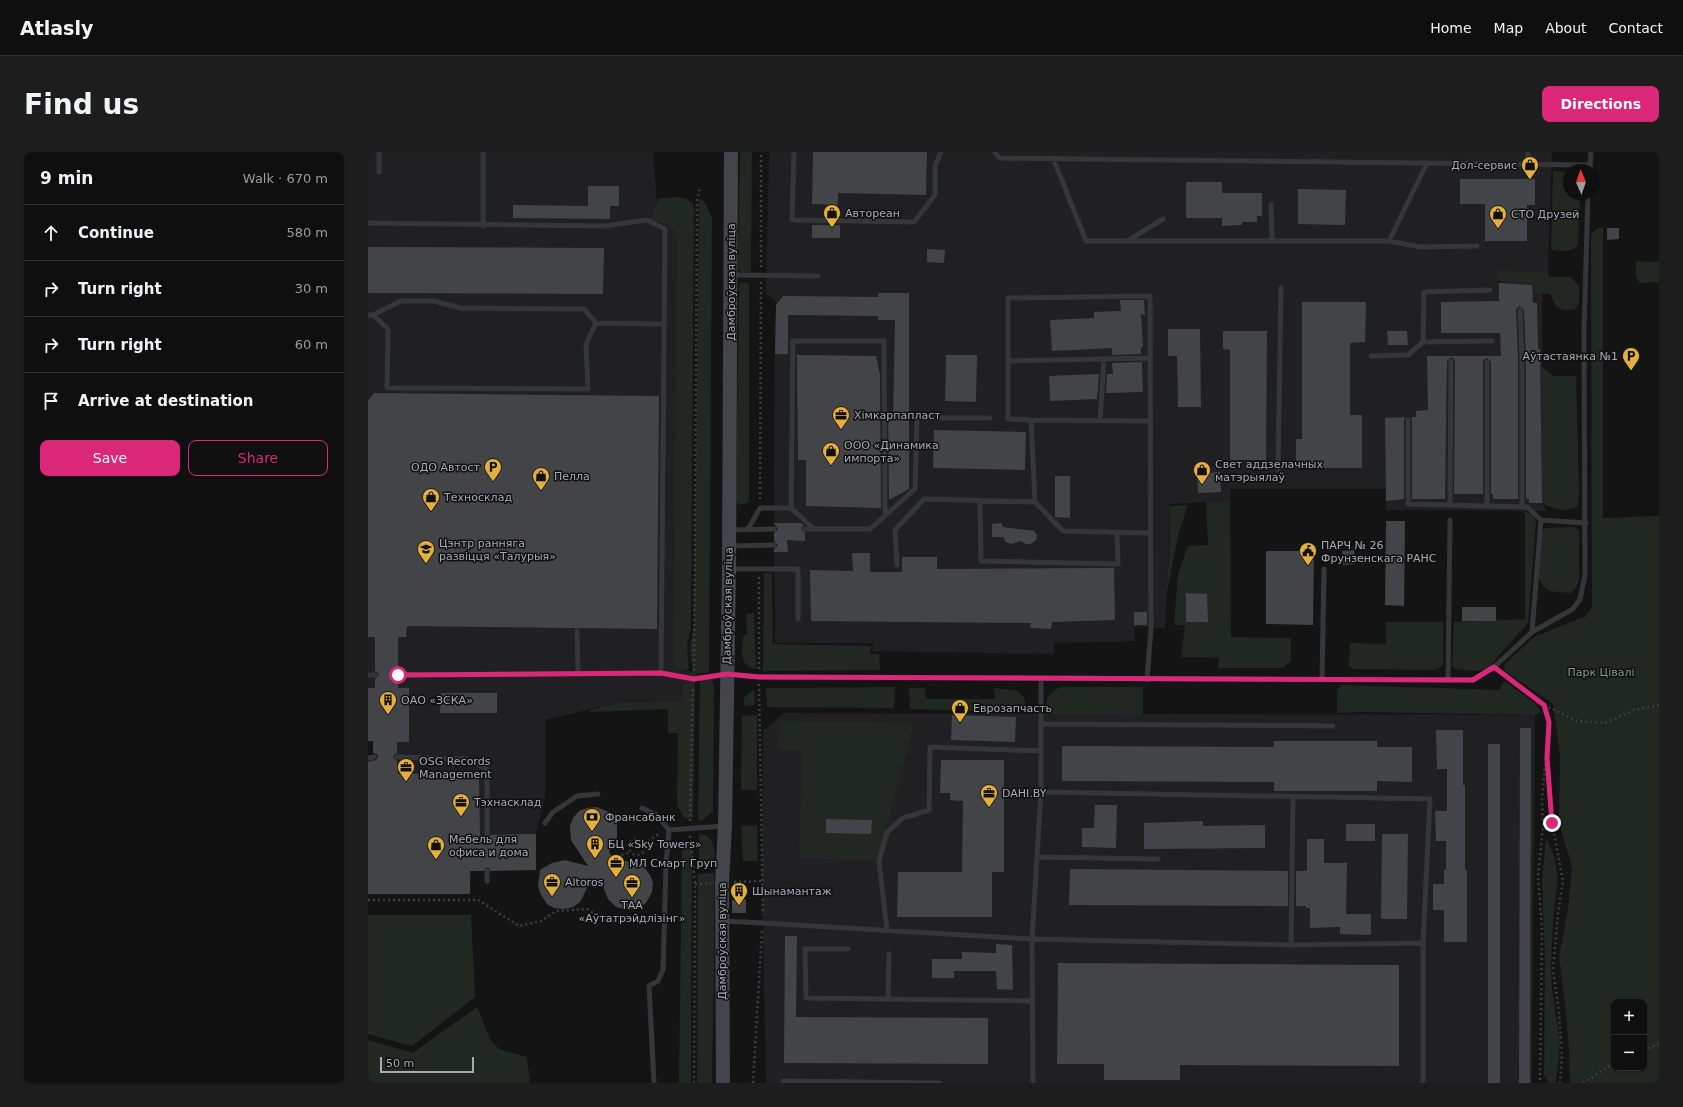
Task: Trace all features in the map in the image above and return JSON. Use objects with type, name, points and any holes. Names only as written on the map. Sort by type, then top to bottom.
[{"type":"street","name":"Дамброўская вуліца","points":[[723,1083],[722,883],[729,569],[731,152]]},
{"type":"lane","points":[[379,152],[379,172]]},
{"type":"lane","points":[[483,152],[483,226]]},
{"type":"lane","points":[[794,152],[792,220],[914,222],[935,196],[935,166],[941,152]]},
{"type":"lane","points":[[995,152],[999,158],[1528,164],[1563,166]]},
{"type":"lane","points":[[1528,152],[1528,164]]},
{"type":"lane","points":[[1590,164],[1591,152]]},
{"type":"lane","points":[[1053,158],[1086,241],[1389,240],[1420,247],[1477,246]]},
{"type":"lane","points":[[1389,240],[1427,163]]},
{"type":"lane","points":[[398,675],[661,673],[694,679],[727,674],[759,677],[1147,680],[1473,680],[1494,667],[1532,632],[1572,609],[1580,599],[1586,576],[1584,330],[1588,200]]},
{"type":"lane","points":[[1271,204],[1272,241]]},
{"type":"lane","points":[[1128,241],[1163,219]]},
{"type":"lane","points":[[368,223],[483,226],[604,226],[647,220],[665,230],[661,673]]},
{"type":"lane","points":[[731,275],[818,276]]},
{"type":"lane","points":[[1278,470],[1280,288]]},
{"type":"lane","points":[[1423,342],[1424,292],[1490,290]]},
{"type":"lane","points":[[1147,680],[1151,628],[1149,420],[1150,296],[1008,298],[1008,418],[1031,420],[1149,420]]},
{"type":"lane","points":[[596,323],[586,344],[588,389],[387,388],[388,329],[371,315],[401,301],[434,301],[460,308],[584,309],[596,323],[661,324]]},
{"type":"lane","points":[[1520,310],[1522,366],[1522,507]]},
{"type":"lane","points":[[791,508],[793,341],[884,341],[885,516]]},
{"type":"lane","points":[[1371,356],[1408,356],[1423,342],[1492,341]]},
{"type":"lane","points":[[1008,362],[1149,358]]},
{"type":"lane","points":[[1100,420],[1104,360]]},
{"type":"lane","points":[[1450,505],[1451,361]]},
{"type":"lane","points":[[1487,362],[1487,506]]},
{"type":"lane","points":[[805,529],[870,529],[915,489],[917,418],[990,418]]},
{"type":"lane","points":[[1031,420],[1034,502],[1063,531],[1150,533]]},
{"type":"lane","points":[[1408,420],[1408,504],[1527,507],[1541,520],[1586,523]]},
{"type":"lane","points":[[897,565],[896,530],[924,499],[1034,502]]},
{"type":"lane","points":[[980,501],[981,561],[1118,564],[1117,532]]},
{"type":"lane","points":[[748,529],[760,508],[791,508],[814,529]]},
{"type":"lane","points":[[1448,680],[1450,520]]},
{"type":"lane","points":[[1532,632],[1541,520]]},
{"type":"lane","points":[[729,530],[774,529]]},
{"type":"lane","points":[[728,546],[774,545]]},
{"type":"lane","points":[[729,569],[798,569],[798,618]]},
{"type":"lane","points":[[1322,680],[1324,569]]},
{"type":"lane","points":[[577,632],[578,673]]},
{"type":"lane","points":[[368,675],[375,675]]},
{"type":"lane","points":[[1033,1083],[1032,939],[1041,792],[1041,679]]},
{"type":"lane","points":[[1040,724],[1333,726]]},
{"type":"lane","points":[[887,930],[879,861],[887,832],[903,818],[929,810],[930,747],[1041,751]]},
{"type":"lane","points":[[397,757],[466,759],[486,769],[487,835]]},
{"type":"lane","points":[[1041,792],[1430,799],[1423,943],[1423,1083]]},
{"type":"lane","points":[[545,823],[553,812],[577,796],[598,794]]},
{"type":"lane","points":[[1291,945],[1293,797]]},
{"type":"lane","points":[[642,808],[657,816],[669,830],[666,864],[663,970],[658,981],[649,986],[654,1083]]},
{"type":"lane","points":[[669,830],[724,826]]},
{"type":"lane","points":[[1037,857],[1158,859]]},
{"type":"lane","points":[[486,871],[487,881]]},
{"type":"lane","points":[[722,922],[763,923],[1032,939],[1291,945],[1423,943]]},
{"type":"lane","points":[[848,949],[805,949],[806,998],[1032,1001]]},
{"type":"lane","points":[[888,999],[889,954]]},
{"type":"lane","points":[[783,1081],[940,1083]]},
{"type":"path","points":[[760,508],[761,152]]},
{"type":"path","points":[[694,1083],[695,884],[690,829],[694,679],[697,200],[700,188]]},
{"type":"path","points":[[753,1083],[763,923],[759,677],[759,569]]},
{"type":"path","points":[[1494,667],[1544,705],[1577,721],[1605,722],[1634,710],[1659,706]]},
{"type":"path","points":[[1540,1083],[1542,930],[1538,876],[1543,827],[1542,799],[1547,758],[1549,722],[1544,705]]},
{"type":"path","points":[[1547,758],[1552,823],[1563,881],[1558,913],[1553,970],[1562,1055],[1560,1083]]},
{"type":"path","points":[[612,858],[631,852],[635,855],[642,853],[645,849],[643,841],[635,840],[631,842],[629,847],[631,852]]},
{"type":"path","points":[[368,900],[478,900],[519,926],[541,921],[556,911],[587,909],[607,922],[664,917]]},
{"type":"path","points":[[1647,1049],[1659,1043]]},
{"type":"path","points":[[1583,1083],[1590,1077],[1611,1065]]},
{"type":"shaded area","points":[[368,152],[653,152],[657,203],[693,202],[691,482],[685,671],[689,671],[689,685],[683,701],[620,702],[545,720],[545,797],[536,834],[536,870],[471,871],[470,894],[368,893],[368,760],[373,759],[374,742],[368,741]]},
{"type":"shaded area","points":[[769,152],[1552,152],[1548,271],[1498,270],[1498,282],[1542,282],[1542,503],[1547,511],[1386,510],[1386,489],[1231,489],[1230,501],[1170,504],[1165,628],[1135,627],[1135,641],[1054,643],[1054,654],[872,651],[873,643],[775,643],[775,354],[776,305],[778,303],[766,294]]},
{"type":"shaded area","points":[[784,713],[1535,715],[1532,1083],[766,1083],[762,881],[763,731]]},
{"type":"green space","points":[[740,152],[752,152],[751,272],[741,272],[738,268]]},
{"type":"green space","points":[[1553,171],[1563,172],[1563,200],[1580,200],[1578,245],[1569,250],[1551,250]]},
{"type":"green space","points":[[685,198],[692,204],[694,209],[691,628],[687,645],[689,670],[679,670],[674,666],[677,237],[672,229],[666,224],[650,220],[659,199]]},
{"type":"green space","points":[[699,199],[704,201],[712,218],[709,671],[706,673],[699,673],[695,677],[693,818],[684,818],[677,805],[678,733],[668,733],[668,709],[590,712],[590,710],[620,702],[683,701],[683,685],[689,685],[689,671],[693,672],[690,650],[694,624]]},
{"type":"green space","name":"Парк Цівалі","points":[[1603,227],[1603,518],[1659,516],[1659,1083],[1570,1083],[1565,1003],[1559,957],[1568,909],[1572,868],[1559,822],[1560,755],[1553,704],[1505,671],[1504,665],[1534,637],[1586,616],[1592,607],[1591,235],[1596,229]]},
{"type":"green space","points":[[1636,261],[1659,262],[1659,282],[1640,283],[1636,277]]},
{"type":"green space","points":[[1498,270],[1548,271],[1549,277],[1571,277],[1579,286],[1579,303],[1575,309],[1565,310],[1559,308],[1554,303],[1550,294],[1536,293],[1532,283],[1498,281]]},
{"type":"green space","points":[[740,282],[749,283],[749,502],[740,505],[736,502]]},
{"type":"green space","points":[[1541,366],[1554,376],[1576,376],[1579,491],[1578,506],[1564,510],[1556,509],[1542,503]]},
{"type":"green space","points":[[1230,501],[1231,637],[1291,638],[1291,661],[1283,668],[1218,668],[1219,658],[1181,657],[1185,625],[1174,625],[1178,574],[1188,546],[1208,545],[1206,502]]},
{"type":"green space","points":[[1188,505],[1178,536],[1166,596],[1170,544],[1170,506]]},
{"type":"green space","points":[[1520,509],[1534,516],[1536,522],[1528,623],[1487,669],[1475,671],[1455,669],[1452,666],[1454,622],[1525,619],[1525,514]]},
{"type":"green space","points":[[1574,527],[1579,531],[1579,581],[1571,593],[1549,591],[1539,580],[1542,533],[1545,528]]},
{"type":"green space","points":[[764,573],[772,573],[773,644],[871,646],[870,654],[879,654],[880,670],[763,671]]},
{"type":"green space","points":[[754,613],[756,669],[746,664],[742,657],[743,637],[747,633],[746,614]]},
{"type":"green space","points":[[1386,622],[1443,622],[1443,665],[1435,670],[1354,669],[1349,666],[1350,643],[1386,644]]},
{"type":"green space","points":[[700,674],[706,675],[710,678],[713,682],[714,688],[713,811],[703,820],[698,821]]},
{"type":"green space","points":[[1504,681],[1536,704],[1541,712],[1535,715],[1363,712],[1337,713],[1337,690],[1341,685],[1499,690]]},
{"type":"green space","points":[[895,687],[894,708],[767,707],[766,688]]},
{"type":"green space","points":[[1062,687],[1143,687],[1143,715],[1046,714],[1048,697],[1053,691]]},
{"type":"green space","points":[[909,688],[925,688],[926,699],[995,699],[994,688],[1018,691],[1024,698],[1028,712],[910,709]]},
{"type":"green space","points":[[754,689],[755,705],[744,706],[744,698]]},
{"type":"green space","points":[[757,715],[757,790],[741,790],[742,716]]},
{"type":"green space","points":[[780,721],[914,723],[878,861],[799,858],[802,751],[779,749]]},
{"type":"green space","points":[[757,825],[758,861],[743,861],[741,826]]},
{"type":"green space","points":[[699,834],[705,835],[712,841],[714,846],[714,867],[699,867]]},
{"type":"green space","points":[[1546,838],[1554,856],[1558,878],[1553,920],[1551,969],[1552,989],[1560,1044],[1556,1083],[1549,1083],[1544,1075],[1545,959],[1542,882]]},
{"type":"green space","points":[[692,839],[691,1083],[679,1083],[682,851],[686,842]]},
{"type":"green space","points":[[714,873],[712,1083],[697,1083],[698,874]]},
{"type":"green space","points":[[368,915],[471,915],[475,997],[412,1046],[368,1034]]},
{"type":"green space","points":[[477,1007],[490,1039],[499,1049],[527,1057],[530,1083],[368,1083],[368,1040],[413,1053]]},
{"type":"building","points":[[813,152],[927,152],[926,195],[838,193],[838,205],[812,204]]},
{"type":"building","points":[[1460,179],[1535,179],[1535,205],[1527,205],[1527,241],[1485,241],[1485,204],[1460,204]]},
{"type":"building","points":[[1186,182],[1222,182],[1222,193],[1262,193],[1262,216],[1257,216],[1257,222],[1242,222],[1242,225],[1222,226],[1222,218],[1186,218]]},
{"type":"building","points":[[588,186],[619,186],[619,206],[610,206],[610,219],[513,218],[513,205],[588,206]]},
{"type":"building","points":[[1298,189],[1346,190],[1345,225],[1298,224]]},
{"type":"building","points":[[812,225],[840,225],[840,238],[812,238]]},
{"type":"building","points":[[1607,228],[1619,228],[1619,239],[1607,240]]},
{"type":"building","points":[[368,247],[604,248],[603,294],[368,293]]},
{"type":"building","points":[[927,249],[945,250],[944,263],[927,262]]},
{"type":"building","points":[[1499,283],[1532,285],[1533,303],[1537,303],[1538,349],[1540,349],[1542,503],[1529,503],[1529,499],[1526,499],[1526,358],[1524,310],[1520,306],[1516,310],[1518,358],[1518,499],[1493,499],[1493,494],[1491,494],[1491,362],[1487,358],[1483,362],[1483,494],[1454,494],[1455,361],[1451,357],[1447,361],[1445,499],[1412,499],[1411,417],[1416,417],[1416,411],[1428,410],[1427,356],[1501,356],[1500,333],[1441,333],[1441,302],[1499,301]]},
{"type":"building","points":[[878,293],[909,293],[909,489],[889,500],[888,409],[891,421],[893,421],[895,320],[878,320],[878,316],[788,315],[788,354],[775,354],[776,305],[783,296],[878,297]]},
{"type":"building","points":[[1120,300],[1144,300],[1145,315],[1141,314],[1143,347],[1141,347],[1141,354],[1112,355],[1112,348],[1052,351],[1050,320],[1094,318],[1094,312],[1121,311]]},
{"type":"building","points":[[1302,302],[1366,302],[1365,342],[1350,343],[1350,415],[1362,415],[1362,468],[1296,468],[1296,439],[1302,439]]},
{"type":"building","points":[[1168,329],[1200,329],[1201,407],[1178,407],[1177,356],[1168,356]]},
{"type":"building","points":[[1223,331],[1267,331],[1266,460],[1230,460],[1230,350],[1223,349]]},
{"type":"building","points":[[1387,331],[1407,331],[1408,345],[1388,345]]},
{"type":"building","points":[[797,355],[876,356],[880,375],[881,508],[806,506],[806,460],[798,460]]},
{"type":"building","points":[[946,355],[977,355],[976,402],[945,401]]},
{"type":"building","points":[[1142,362],[1143,392],[1106,393],[1107,374],[1113,374],[1112,363]]},
{"type":"building","points":[[1099,374],[1097,399],[1050,401],[1049,376]]},
{"type":"building","points":[[374,393],[659,396],[657,629],[407,626],[406,637],[398,637],[398,671],[394,675],[398,679],[398,688],[409,688],[409,742],[397,742],[397,753],[393,757],[397,761],[398,774],[479,772],[480,835],[483,835],[487,839],[491,835],[536,834],[536,870],[491,871],[487,867],[483,871],[470,871],[470,894],[368,894],[368,762],[376,760],[378,757],[377,754],[373,753],[373,741],[368,741],[368,688],[375,688],[375,679],[379,675],[375,671],[375,637],[368,637],[368,401]]},
{"type":"building","points":[[1405,417],[1404,499],[1386,501],[1385,418]]},
{"type":"building","points":[[934,430],[1026,432],[1025,470],[933,468]]},
{"type":"building","points":[[1220,472],[1221,492],[1198,493],[1197,474]]},
{"type":"building","points":[[1055,476],[1070,476],[1070,518],[1055,517]]},
{"type":"building","points":[[1386,521],[1405,521],[1404,606],[1385,605]]},
{"type":"building","points":[[774,523],[801,523],[804,525],[801,529],[805,533],[805,541],[787,540],[788,552],[774,552],[774,549],[778,545],[774,541],[774,533],[778,529]]},
{"type":"building","points":[[1002,523],[1002,527],[1034,531],[1037,535],[1036,540],[1031,544],[1026,544],[1021,541],[1011,544],[1006,542],[1003,537],[992,537],[992,524]]},
{"type":"building","points":[[1354,550],[1355,564],[1343,565],[1342,551]]},
{"type":"building","points":[[1266,551],[1314,551],[1313,625],[1266,624]]},
{"type":"building","points":[[852,553],[870,553],[870,572],[902,572],[902,557],[937,557],[937,569],[1114,568],[1115,620],[1052,622],[1051,629],[1030,628],[1031,623],[811,621],[810,570],[853,571]]},
{"type":"building","points":[[1186,593],[1207,594],[1208,622],[1186,622]]},
{"type":"building","points":[[1462,607],[1496,607],[1496,621],[1462,621]]},
{"type":"building","points":[[1134,612],[1147,612],[1147,625],[1134,625]]},
{"type":"building","points":[[441,693],[497,693],[497,713],[440,713]]},
{"type":"building","points":[[952,715],[1016,717],[1015,742],[951,740]]},
{"type":"building","points":[[1520,728],[1531,728],[1530,1083],[1519,1083]]},
{"type":"building","points":[[1436,730],[1463,730],[1463,785],[1465,785],[1465,870],[1467,870],[1467,942],[1444,942],[1444,910],[1433,910],[1433,884],[1444,884],[1444,870],[1446,870],[1446,841],[1436,841],[1435,811],[1447,811],[1447,769],[1437,769]]},
{"type":"building","points":[[1274,741],[1377,741],[1377,747],[1412,747],[1412,782],[1377,781],[1377,791],[1274,791],[1274,782],[1062,781],[1062,746],[1274,747]]},
{"type":"building","points":[[1488,744],[1500,744],[1500,1083],[1488,1083]]},
{"type":"building","points":[[941,760],[1004,760],[1004,872],[992,872],[992,917],[897,917],[898,872],[962,872],[963,801],[950,800],[950,793],[940,793]]},
{"type":"building","points":[[1095,805],[1117,805],[1116,848],[1082,847],[1082,828],[1094,828]]},
{"type":"building","name":"БЦ «Sky Towers»","points":[[596,807],[609,812],[617,824],[617,838],[609,852],[616,863],[626,861],[636,862],[644,867],[650,875],[653,883],[652,892],[646,903],[639,908],[629,910],[616,907],[608,899],[603,886],[588,886],[580,902],[573,907],[563,909],[554,908],[547,904],[540,893],[538,885],[540,870],[552,863],[565,860],[588,866],[571,840],[570,826],[573,818],[579,811]]},
{"type":"building","points":[[826,819],[872,820],[871,834],[826,833]]},
{"type":"building","points":[[1203,821],[1203,826],[1265,825],[1265,848],[1144,849],[1144,823]]},
{"type":"building","points":[[1346,824],[1375,824],[1375,841],[1346,841]]},
{"type":"building","points":[[1382,834],[1408,834],[1407,919],[1381,919]]},
{"type":"building","points":[[1307,839],[1324,839],[1324,863],[1347,863],[1346,914],[1371,914],[1371,935],[1340,934],[1340,927],[1310,928],[1310,908],[1306,908],[1306,906],[1296,906],[1296,871],[1307,871]]},
{"type":"building","points":[[1070,869],[1288,871],[1288,906],[1069,905]]},
{"type":"building","name":"Шынамантаж","points":[[746,899],[746,913],[732,913],[732,900]]},
{"type":"building","points":[[785,936],[797,936],[796,1017],[988,1018],[988,1064],[784,1063]]},
{"type":"building","points":[[996,944],[1012,945],[1013,990],[997,989],[996,971],[954,971],[954,978],[932,978],[932,959],[962,959],[962,952],[996,953]]},
{"type":"building","points":[[1058,963],[1399,965],[1399,1066],[1180,1065],[1180,1080],[1104,1080],[1104,1064],[1057,1064]]},
{"type":"place","name":"Дол-сервис","points":[[1530,180]]},
{"type":"place","name":"Автореан","points":[[832,228]]},
{"type":"place","name":"СТО Друзей","points":[[1498,229]]},
{"type":"place","name":"Аўтастаянка №1","points":[[1631,371]]},
{"type":"place","name":"Хімкарпапласт","points":[[841,430]]},
{"type":"place","name":"ООО «Динамика импорта»","points":[[831,466]]},
{"type":"place","name":"ОДО Автост","points":[[493,482]]},
{"type":"place","name":"Свет аддзелачных матэрыялаў","points":[[1202,485]]},
{"type":"place","name":"Пелла","points":[[541,491]]},
{"type":"place","name":"Техносклад","points":[[431,512]]},
{"type":"place","name":"Цэнтр ранняга развіцця «Талурыя»","points":[[426,564]]},
{"type":"place","name":"ПАРЧ № 26 Фрунзенскага РАНС","points":[[1308,566]]},
{"type":"place","name":"ОАО «ЗСКА»","points":[[388,715]]},
{"type":"place","name":"Еврозапчасть","points":[[960,723]]},
{"type":"place","name":"OSG Records Management","points":[[406,782]]},
{"type":"place","name":"DAHI.BY","points":[[989,808]]},
{"type":"place","name":"Тэхнасклад","points":[[461,817]]},
{"type":"place","name":"Франсабанк","points":[[592,832]]},
{"type":"place","name":"БЦ «Sky Towers»","points":[[595,859]]},
{"type":"place","name":"Мебель для офиса и дома","points":[[436,860]]},
{"type":"place","name":"МЛ Смарт Груп","points":[[616,878]]},
{"type":"place","name":"Altoros","points":[[552,897]]},
{"type":"place","name":"ТАА «Аўтатрэйдлізінг»","points":[[632,898]]},
{"type":"place","name":"Шынамантаж","points":[[739,906]]},
{"type":"route","points":[[398,675],[661,673],[694,679],[727,674],[759,677],[1166,680],[1473,680],[1494,667],[1544,705],[1549,722],[1547,758],[1552,823]]}]
